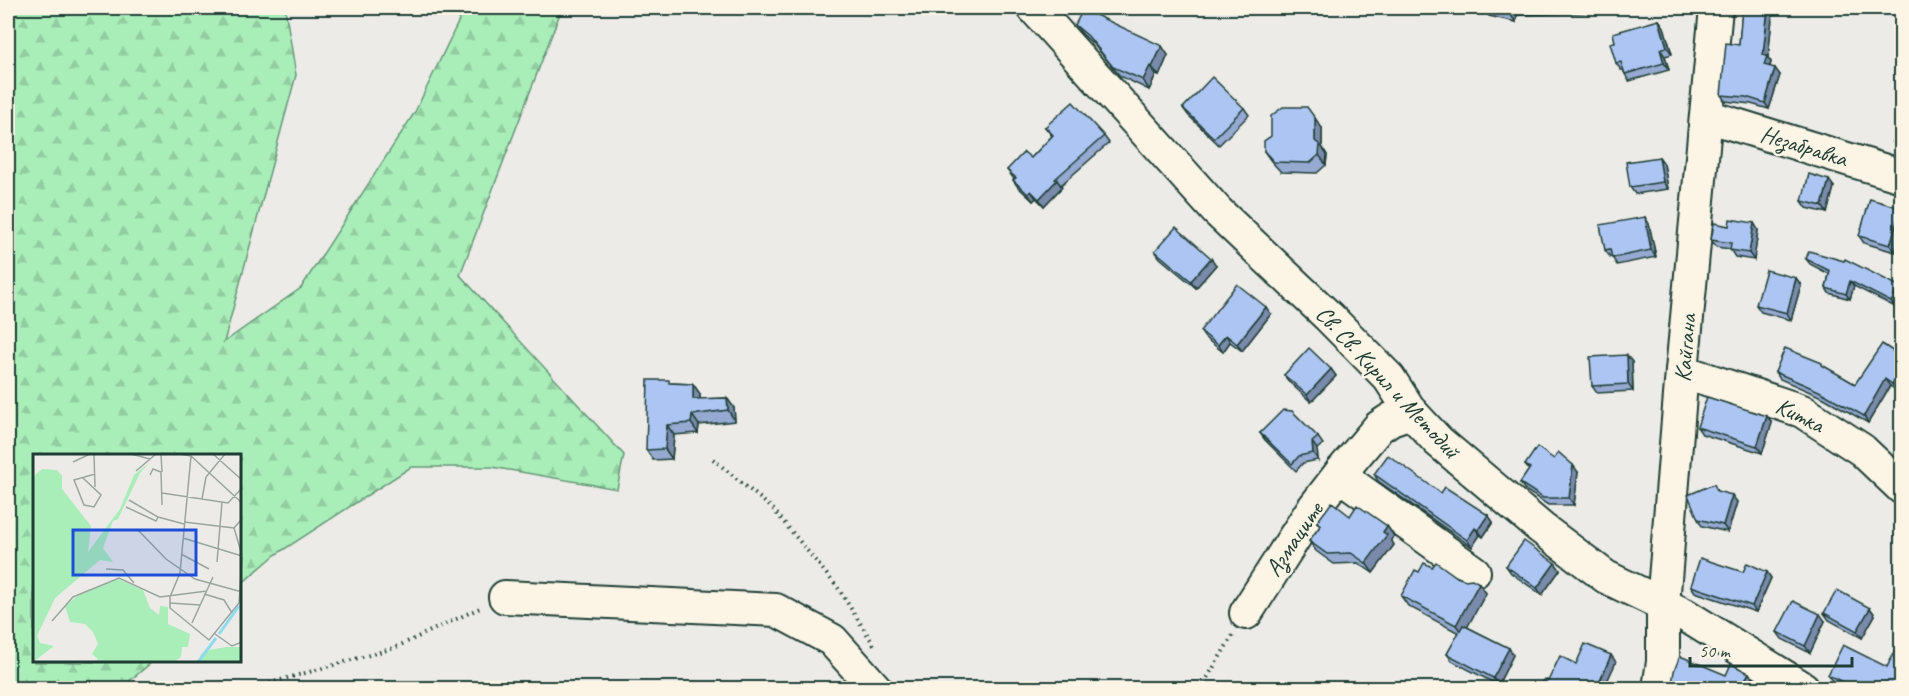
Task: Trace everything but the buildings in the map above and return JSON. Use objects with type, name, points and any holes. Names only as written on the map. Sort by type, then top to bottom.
[{"type":"street","name":"Св. Св. Кирил и Методий","points":[[1034,8],[1217,211],[1329,317],[1389,378],[1411,412],[1438,441],[1550,535],[1606,577],[1685,615],[1803,688]]},
{"type":"street","name":"Кайгана","points":[[1659,688],[1663,662],[1663,604],[1682,371],[1716,8]]},
{"type":"street","name":"Незабравка","points":[[1707,116],[1902,176]]},
{"type":"street","name":"Китка","points":[[1682,371],[1802,411],[1862,450],[1902,488]]},
{"type":"street","name":"Азмаците","points":[[1246,614],[1312,510],[1342,471],[1379,427],[1391,419],[1411,412]]},
{"type":"street","points":[[1342,471],[1353,485],[1474,572]]},
{"type":"street","points":[[505,597],[776,609],[832,640],[875,688]]},
{"type":"path","points":[[713,459],[773,509],[838,588],[876,648]]},
{"type":"path","points":[[8,533],[10,549],[8,564]]},
{"type":"path","points":[[252,688],[394,648],[505,597]]},
{"type":"path","points":[[1201,688],[1246,614]]},
{"type":"green space","points":[[8,8],[285,8],[296,75],[224,342],[301,288],[415,112],[465,8],[562,8],[460,275],[624,455],[617,489],[492,467],[411,467],[275,555],[242,583],[242,454],[33,454],[33,663],[151,663],[121,688],[8,688]]}]
